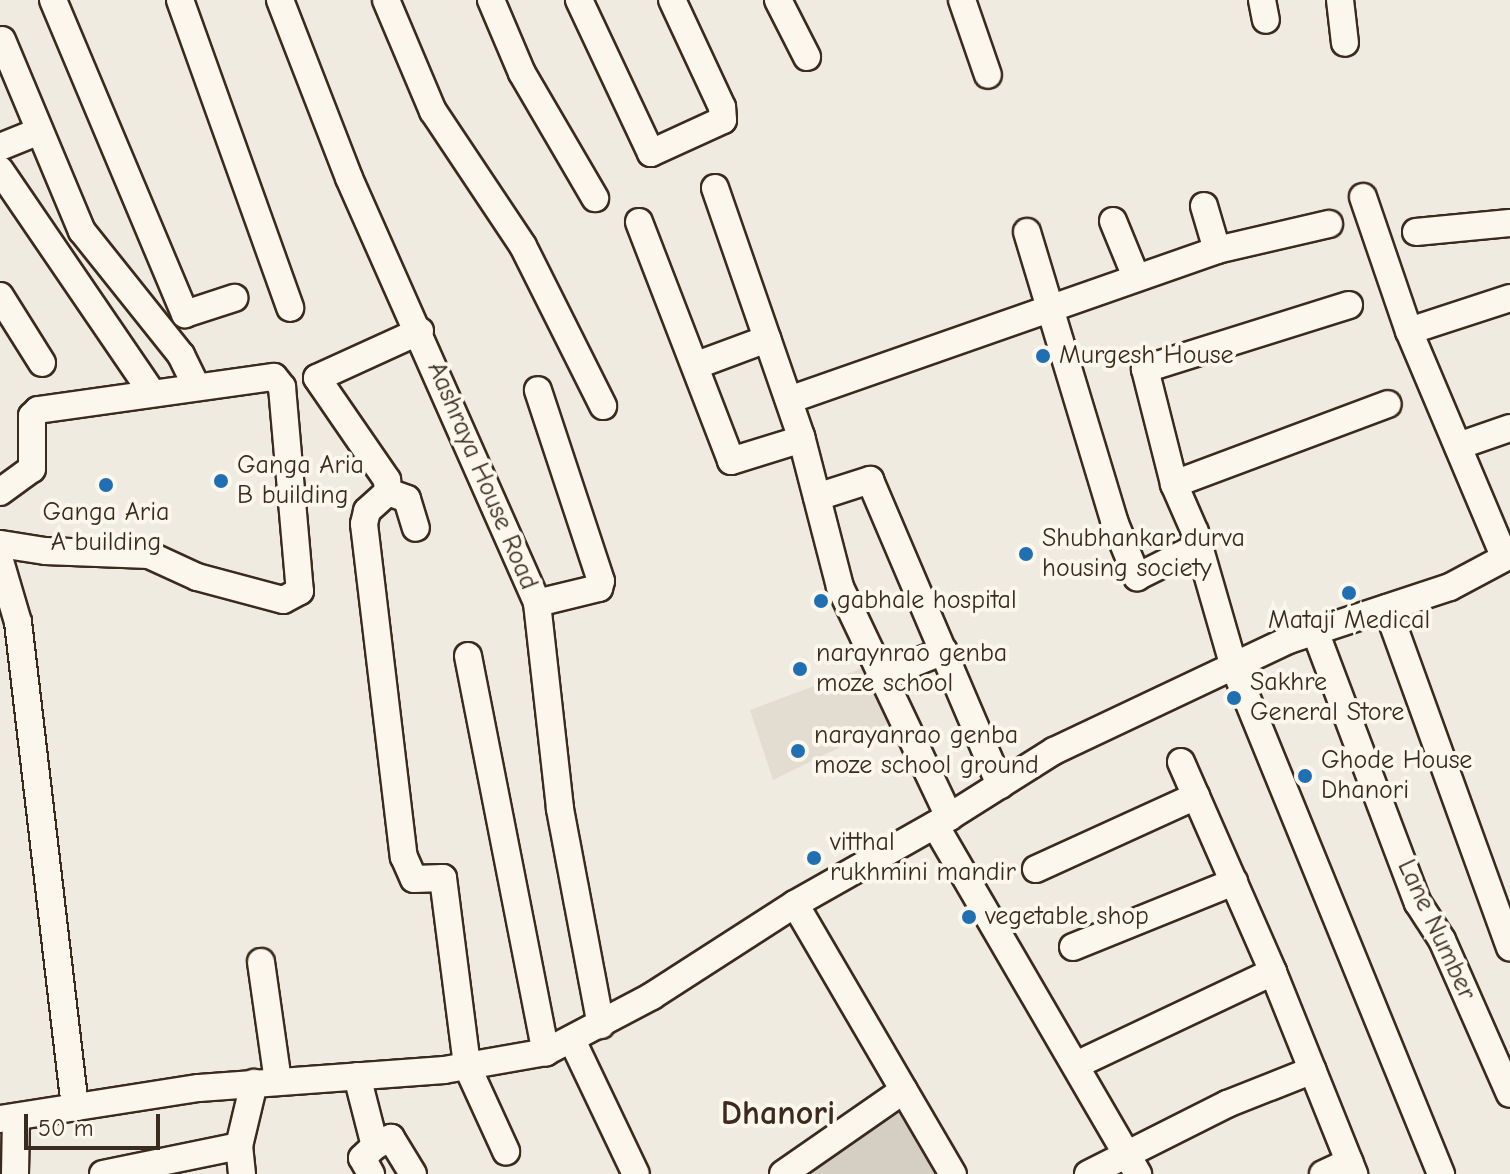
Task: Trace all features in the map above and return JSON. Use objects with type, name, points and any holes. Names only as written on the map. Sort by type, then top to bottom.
[{"type":"street","points":[[53,0],[185,314],[234,298]]},
{"type":"street","points":[[180,0],[290,308]]},
{"type":"street","name":"Aashraya House Road","points":[[280,0],[349,178],[420,331],[537,603],[560,809],[601,1025]]},
{"type":"street","points":[[386,0],[433,111],[523,246],[603,406]]},
{"type":"street","points":[[491,0],[522,73],[595,198]]},
{"type":"street","points":[[579,0],[651,153],[723,120],[722,107],[672,0]]},
{"type":"street","points":[[778,0],[807,57]]},
{"type":"street","points":[[962,0],[988,75]]},
{"type":"street","points":[[1340,0],[1345,43]]},
{"type":"street","points":[[2,40],[37,132],[82,231],[181,355],[196,386]]},
{"type":"street","points":[[0,147],[37,132]]},
{"type":"street","points":[[0,170],[152,393]]},
{"type":"street","points":[[715,188],[802,439],[840,587],[942,821],[1132,1163]]},
{"type":"street","points":[[15,1174],[8,1118],[266,1083],[467,1066],[546,1052],[601,1025],[795,904],[942,821],[1054,751],[1233,664],[1315,631],[1450,587],[1508,556],[1409,331],[1363,197]]},
{"type":"street","points":[[1204,206],[1217,250]]},
{"type":"street","points":[[1113,221],[1136,277]]},
{"type":"street","points":[[639,222],[697,365],[731,461],[802,439]]},
{"type":"street","points":[[1416,232],[1510,223]]},
{"type":"street","points":[[789,400],[1217,250],[1329,224]]},
{"type":"street","points":[[1027,232],[1052,306],[1114,521],[1137,577],[1195,548]]},
{"type":"street","points":[[0,296],[42,363]]},
{"type":"street","points":[[1409,331],[1510,298]]},
{"type":"street","points":[[1349,305],[1145,369],[1174,484],[1195,532],[1195,548],[1233,664],[1441,1174]]},
{"type":"street","points":[[388,492],[381,465],[317,378],[420,331]]},
{"type":"street","points":[[697,365],[767,339]]},
{"type":"street","points":[[0,492],[32,469],[33,412],[263,376],[274,377],[282,387],[300,591],[296,597],[283,600],[197,577],[149,555],[0,544]]},
{"type":"street","points":[[537,603],[599,588],[601,581],[538,390]]},
{"type":"street","points":[[1174,484],[1388,404]]},
{"type":"street","points":[[1458,446],[1510,428]]},
{"type":"street","points":[[817,497],[870,480],[1000,785]]},
{"type":"street","points":[[388,492],[407,499],[416,528]]},
{"type":"street","points":[[388,492],[367,511],[364,524],[402,842],[414,879],[443,878],[467,1066],[506,1151]]},
{"type":"street","points":[[0,561],[18,622],[75,1108]]},
{"type":"street","points":[[1387,608],[1510,947]]},
{"type":"street","name":"Lane Number","points":[[1315,631],[1418,903],[1442,940],[1510,1094]]},
{"type":"street","points":[[879,677],[944,651]]},
{"type":"street","points":[[468,656],[546,1052]]},
{"type":"street","points":[[1181,762],[1273,972],[1351,1168],[1323,1174]]},
{"type":"street","points":[[1036,869],[1196,796]]},
{"type":"street","points":[[1073,947],[1234,882]]},
{"type":"street","points":[[795,904],[953,1174]]},
{"type":"street","points":[[242,1174],[239,1146],[266,1083],[261,962]]},
{"type":"street","points":[[1076,1065],[1173,1015],[1273,972]]},
{"type":"street","points":[[572,1040],[636,1174]]},
{"type":"street","points":[[1088,1174],[1132,1163],[1313,1070]]},
{"type":"street","points":[[357,1076],[375,1146]]},
{"type":"street","points":[[783,1174],[904,1090]]},
{"type":"street","points":[[371,1174],[362,1158],[375,1146],[391,1138],[413,1174]]},
{"type":"street","points":[[103,1174],[239,1146]]},
{"type":"shaded area","name":"narayanrao genba moze school ground","points":[[865,667],[891,722],[773,780],[750,710]]},
{"type":"shaded area","points":[[901,1100],[944,1174],[789,1174]]},
{"type":"place","name":"Murgesh House","points":[[1043,356]]},
{"type":"place","name":"Ganga Aria B building","points":[[221,481]]},
{"type":"place","name":"Ganga Aria A building","points":[[106,485]]},
{"type":"place","name":"Shubhankar durva housing society","points":[[1026,554]]},
{"type":"place","name":"Mataji Medical","points":[[1349,593]]},
{"type":"place","name":"gabhale hospital","points":[[821,601]]},
{"type":"place","name":"naraynrao genba moze school","points":[[800,669]]},
{"type":"place","name":"Sakhre General Store","points":[[1234,698]]},
{"type":"place","name":"narayanrao genba moze school ground","points":[[798,751]]},
{"type":"place","name":"Ghode House Dhanori","points":[[1305,776]]},
{"type":"place","name":"vitthal rukhmini mandir","points":[[814,858]]},
{"type":"place","name":"vegetable shop","points":[[969,917]]},
{"type":"district","name":"Dhanori","points":[[778,1114]]}]
